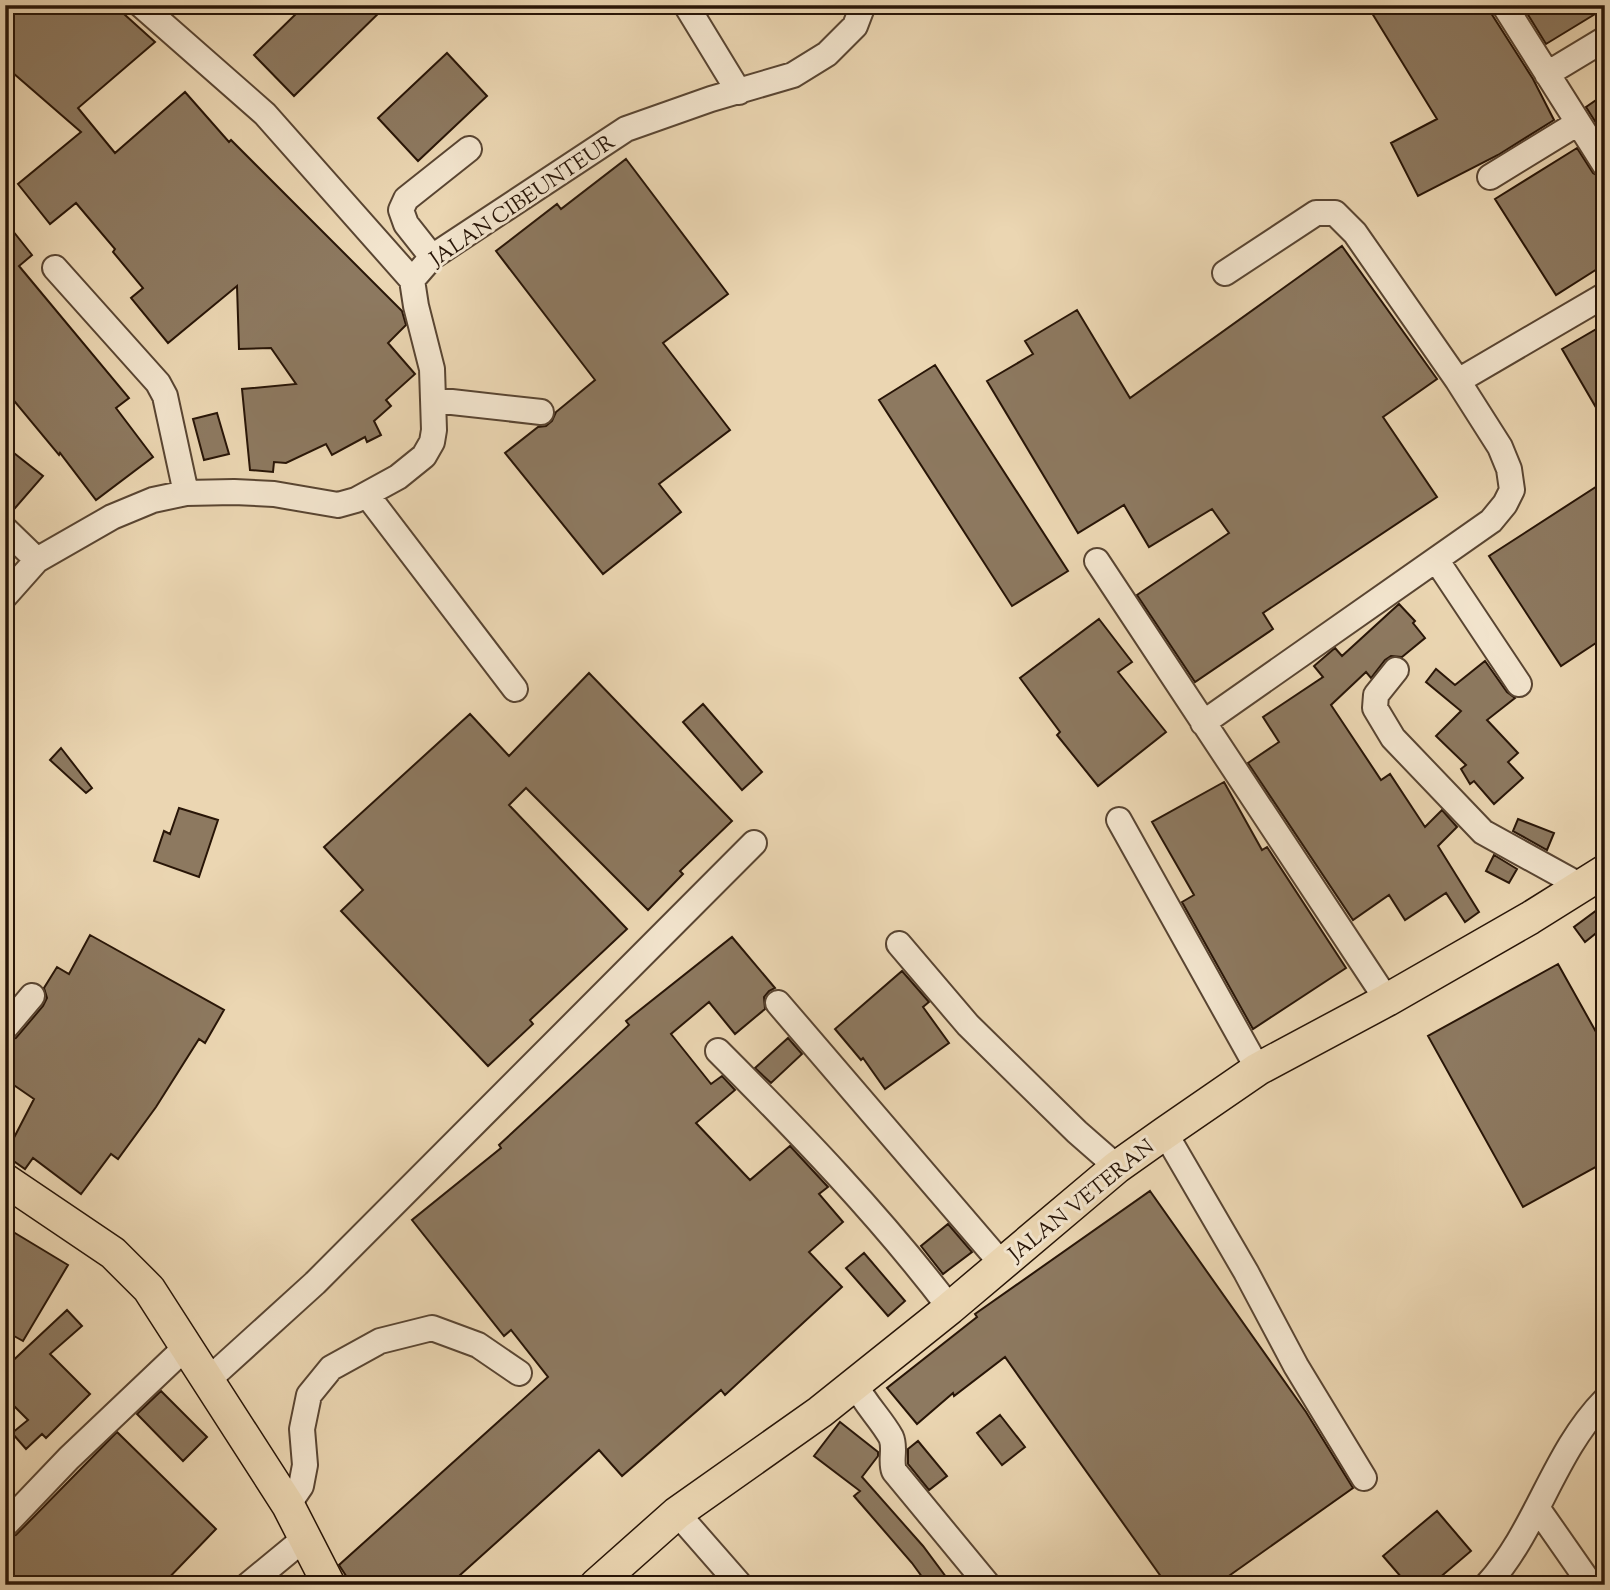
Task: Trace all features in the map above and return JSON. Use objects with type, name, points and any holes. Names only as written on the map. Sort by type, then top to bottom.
[{"type":"main road","name":"JALAN VETERAN","points":[[596,1585],[677,1513],[820,1412],[950,1308],[1117,1167],[1258,1069],[1387,1000],[1530,918],[1593,878]]},
{"type":"main road","points":[[9,1189],[124,1263],[149,1289],[288,1505],[329,1585]]},
{"type":"street","points":[[141,5],[265,114],[412,280]]},
{"type":"street","points":[[686,5],[739,92]]},
{"type":"street","name":"JALAN CIBEUNTEUR","points":[[5,596],[37,560],[112,517],[153,500],[186,493],[274,494],[338,505],[366,495],[398,477],[424,456],[432,442],[434,430],[432,369],[412,280],[432,257],[626,130],[711,99],[793,75],[827,54],[855,26],[863,5]]},
{"type":"street","points":[[1504,5],[1605,165]]},
{"type":"street","points":[[1547,74],[1605,39]]},
{"type":"street","points":[[1490,177],[1578,123]]},
{"type":"street","points":[[432,257],[405,224],[401,210],[406,199],[470,149]]},
{"type":"street","points":[[1203,723],[1491,521],[1512,490],[1500,447],[1458,381],[1355,233],[1335,213],[1316,213],[1225,273]]},
{"type":"street","points":[[55,268],[158,383],[165,396],[186,493]]},
{"type":"street","points":[[1458,381],[1605,295]]},
{"type":"street","points":[[434,400],[541,412]]},
{"type":"street","points":[[366,495],[515,689]]},
{"type":"street","points":[[5,529],[37,560]]},
{"type":"street","points":[[1097,561],[1387,1000]]},
{"type":"street","points":[[1437,561],[1519,684]]},
{"type":"street","points":[[1396,670],[1376,695],[1375,708],[1393,738],[1483,832],[1593,878]]},
{"type":"street","points":[[1119,820],[1258,1069]]},
{"type":"street","points":[[208,1381],[315,1283],[754,843]]},
{"type":"street","points":[[899,944],[968,1025],[1077,1132],[1117,1167]]},
{"type":"street","points":[[5,1028],[32,996]]},
{"type":"street","points":[[778,1003],[1002,1264]]},
{"type":"street","points":[[718,1051],[866,1204],[950,1308]]},
{"type":"street","points":[[1165,1133],[1296,1366],[1364,1478]]},
{"type":"street","points":[[288,1505],[301,1486],[305,1465],[302,1429],[309,1395],[331,1368],[380,1341],[432,1328],[478,1345],[519,1373]]},
{"type":"street","points":[[5,1525],[69,1458],[187,1347]]},
{"type":"street","points":[[855,1384],[864,1402],[892,1439],[891,1464],[894,1471],[988,1585]]},
{"type":"street","points":[[1487,1585],[1521,1541],[1574,1439],[1601,1414]]},
{"type":"street","points":[[1538,1509],[1591,1585]]},
{"type":"street","points":[[677,1513],[740,1585]]},
{"type":"street","points":[[248,1585],[305,1538]]},
{"type":"building","points":[[5,5],[114,5],[155,42],[78,108],[115,153],[185,92],[229,142],[231,140],[402,311],[406,325],[388,343],[415,374],[386,400],[391,406],[374,421],[381,435],[367,442],[365,437],[332,455],[326,444],[286,463],[274,462],[273,472],[250,470],[242,389],[296,384],[271,348],[239,349],[237,286],[168,343],[131,298],[143,288],[113,252],[115,249],[76,203],[50,224],[18,184],[81,132],[5,66]]},
{"type":"building","points":[[305,5],[387,5],[294,96],[254,55]]},
{"type":"building","points":[[1367,5],[1489,5],[1491,13],[1533,79],[1554,120],[1498,155],[1418,196],[1391,143],[1437,119]]},
{"type":"building","points":[[1522,5],[1605,5],[1605,8],[1546,44]]},
{"type":"building","points":[[447,53],[487,96],[418,161],[378,118]]},
{"type":"building","points":[[1605,94],[1605,137],[1586,107]]},
{"type":"building","points":[[1577,148],[1593,173],[1605,180],[1605,264],[1556,295],[1495,199]]},
{"type":"building","points":[[626,159],[728,294],[663,343],[730,430],[659,484],[681,512],[603,574],[505,453],[538,427],[546,426],[556,412],[595,380],[496,251],[557,204],[561,209]]},
{"type":"building","points":[[5,221],[32,255],[19,266],[129,398],[116,408],[153,457],[96,500],[60,453],[59,455],[5,390]]},
{"type":"building","points":[[1342,246],[1437,379],[1383,417],[1437,497],[1263,613],[1273,629],[1195,682],[1137,595],[1229,533],[1212,509],[1149,547],[1124,505],[1078,533],[987,381],[1033,354],[1025,341],[1077,310],[1130,398]]},
{"type":"building","points":[[1605,324],[1605,423],[1562,349]]},
{"type":"building","points":[[935,365],[1068,571],[1012,606],[879,400]]},
{"type":"building","points":[[217,413],[229,454],[204,460],[193,419]]},
{"type":"building","points":[[5,446],[43,476],[9,515],[5,515]]},
{"type":"building","points":[[1605,481],[1605,637],[1561,666],[1489,556]]},
{"type":"building","points":[[1399,604],[1415,621],[1413,623],[1425,638],[1402,657],[1391,656],[1385,660],[1371,678],[1366,672],[1331,705],[1381,780],[1390,774],[1425,827],[1442,810],[1457,827],[1438,846],[1479,912],[1465,922],[1446,893],[1405,920],[1389,895],[1353,920],[1248,763],[1279,742],[1263,717],[1323,677],[1314,666],[1335,648],[1342,656]]},
{"type":"building","points":[[1099,619],[1132,662],[1118,672],[1166,732],[1098,786],[1057,735],[1060,732],[1020,678]]},
{"type":"building","points":[[1485,661],[1507,692],[1515,698],[1487,720],[1518,753],[1508,762],[1523,778],[1494,804],[1474,781],[1470,784],[1461,769],[1466,765],[1436,736],[1461,711],[1426,682],[1436,669],[1455,685]]},
{"type":"building","points":[[589,673],[732,821],[680,871],[683,874],[648,910],[526,788],[509,805],[627,929],[530,1020],[533,1024],[488,1066],[341,911],[363,890],[324,847],[470,714],[509,756]]},
{"type":"building","points":[[703,704],[762,772],[742,790],[683,722]]},
{"type":"building","points":[[61,748],[92,788],[86,793],[50,760]]},
{"type":"building","points":[[1224,782],[1262,850],[1267,847],[1346,968],[1253,1029],[1182,902],[1194,895],[1152,822]]},
{"type":"building","points":[[179,808],[218,820],[199,877],[154,861],[164,831],[170,834]]},
{"type":"building","points":[[1518,819],[1554,833],[1547,850],[1513,831]]},
{"type":"building","points":[[1494,855],[1517,869],[1509,883],[1486,871]]},
{"type":"building","points":[[1605,904],[1605,926],[1585,942],[1574,927]]},
{"type":"building","points":[[90,935],[224,1010],[205,1043],[199,1039],[156,1107],[118,1159],[111,1154],[81,1194],[33,1158],[25,1169],[5,1155],[34,1099],[5,1079],[5,1042],[16,1038],[43,1006],[47,998],[44,988],[57,967],[69,974]]},
{"type":"building","points":[[732,937],[775,988],[764,997],[765,1009],[735,1034],[709,1002],[671,1034],[711,1084],[722,1076],[735,1090],[696,1123],[750,1180],[790,1146],[828,1187],[819,1194],[843,1222],[809,1252],[842,1287],[725,1395],[721,1390],[622,1476],[599,1450],[449,1585],[352,1585],[339,1565],[548,1377],[511,1330],[504,1336],[412,1220],[501,1148],[499,1145],[629,1025],[626,1021]]},
{"type":"building","points":[[1558,964],[1605,1048],[1605,1162],[1523,1207],[1428,1036]]},
{"type":"building","points":[[902,971],[929,1002],[923,1007],[949,1043],[885,1089],[863,1058],[861,1060],[835,1029]]},
{"type":"building","points":[[788,1038],[802,1054],[771,1083],[755,1068]]},
{"type":"building","points":[[1150,1191],[1306,1412],[1353,1488],[1216,1585],[1167,1585],[1005,1357],[954,1396],[953,1393],[917,1424],[887,1388],[977,1317],[975,1314]]},
{"type":"building","points":[[948,1224],[972,1252],[943,1274],[921,1246]]},
{"type":"building","points":[[5,1227],[68,1265],[23,1341],[5,1331]]},
{"type":"building","points":[[864,1253],[905,1301],[888,1316],[846,1268]]},
{"type":"building","points":[[67,1310],[82,1326],[50,1354],[90,1394],[46,1438],[42,1434],[26,1449],[12,1433],[28,1420],[5,1397],[5,1368]]},
{"type":"building","points":[[161,1391],[207,1437],[183,1461],[137,1414]]},
{"type":"building","points":[[1000,1415],[1025,1447],[1002,1465],[977,1433]]},
{"type":"building","points":[[840,1422],[878,1452],[878,1456],[862,1477],[923,1546],[952,1585],[928,1585],[854,1496],[860,1491],[814,1456]]},
{"type":"building","points":[[117,1432],[216,1529],[162,1585],[5,1585],[5,1539],[16,1535]]},
{"type":"building","points":[[918,1441],[947,1476],[929,1490],[908,1464],[908,1449]]},
{"type":"building","points":[[1437,1511],[1471,1551],[1431,1585],[1408,1585],[1383,1556]]}]
